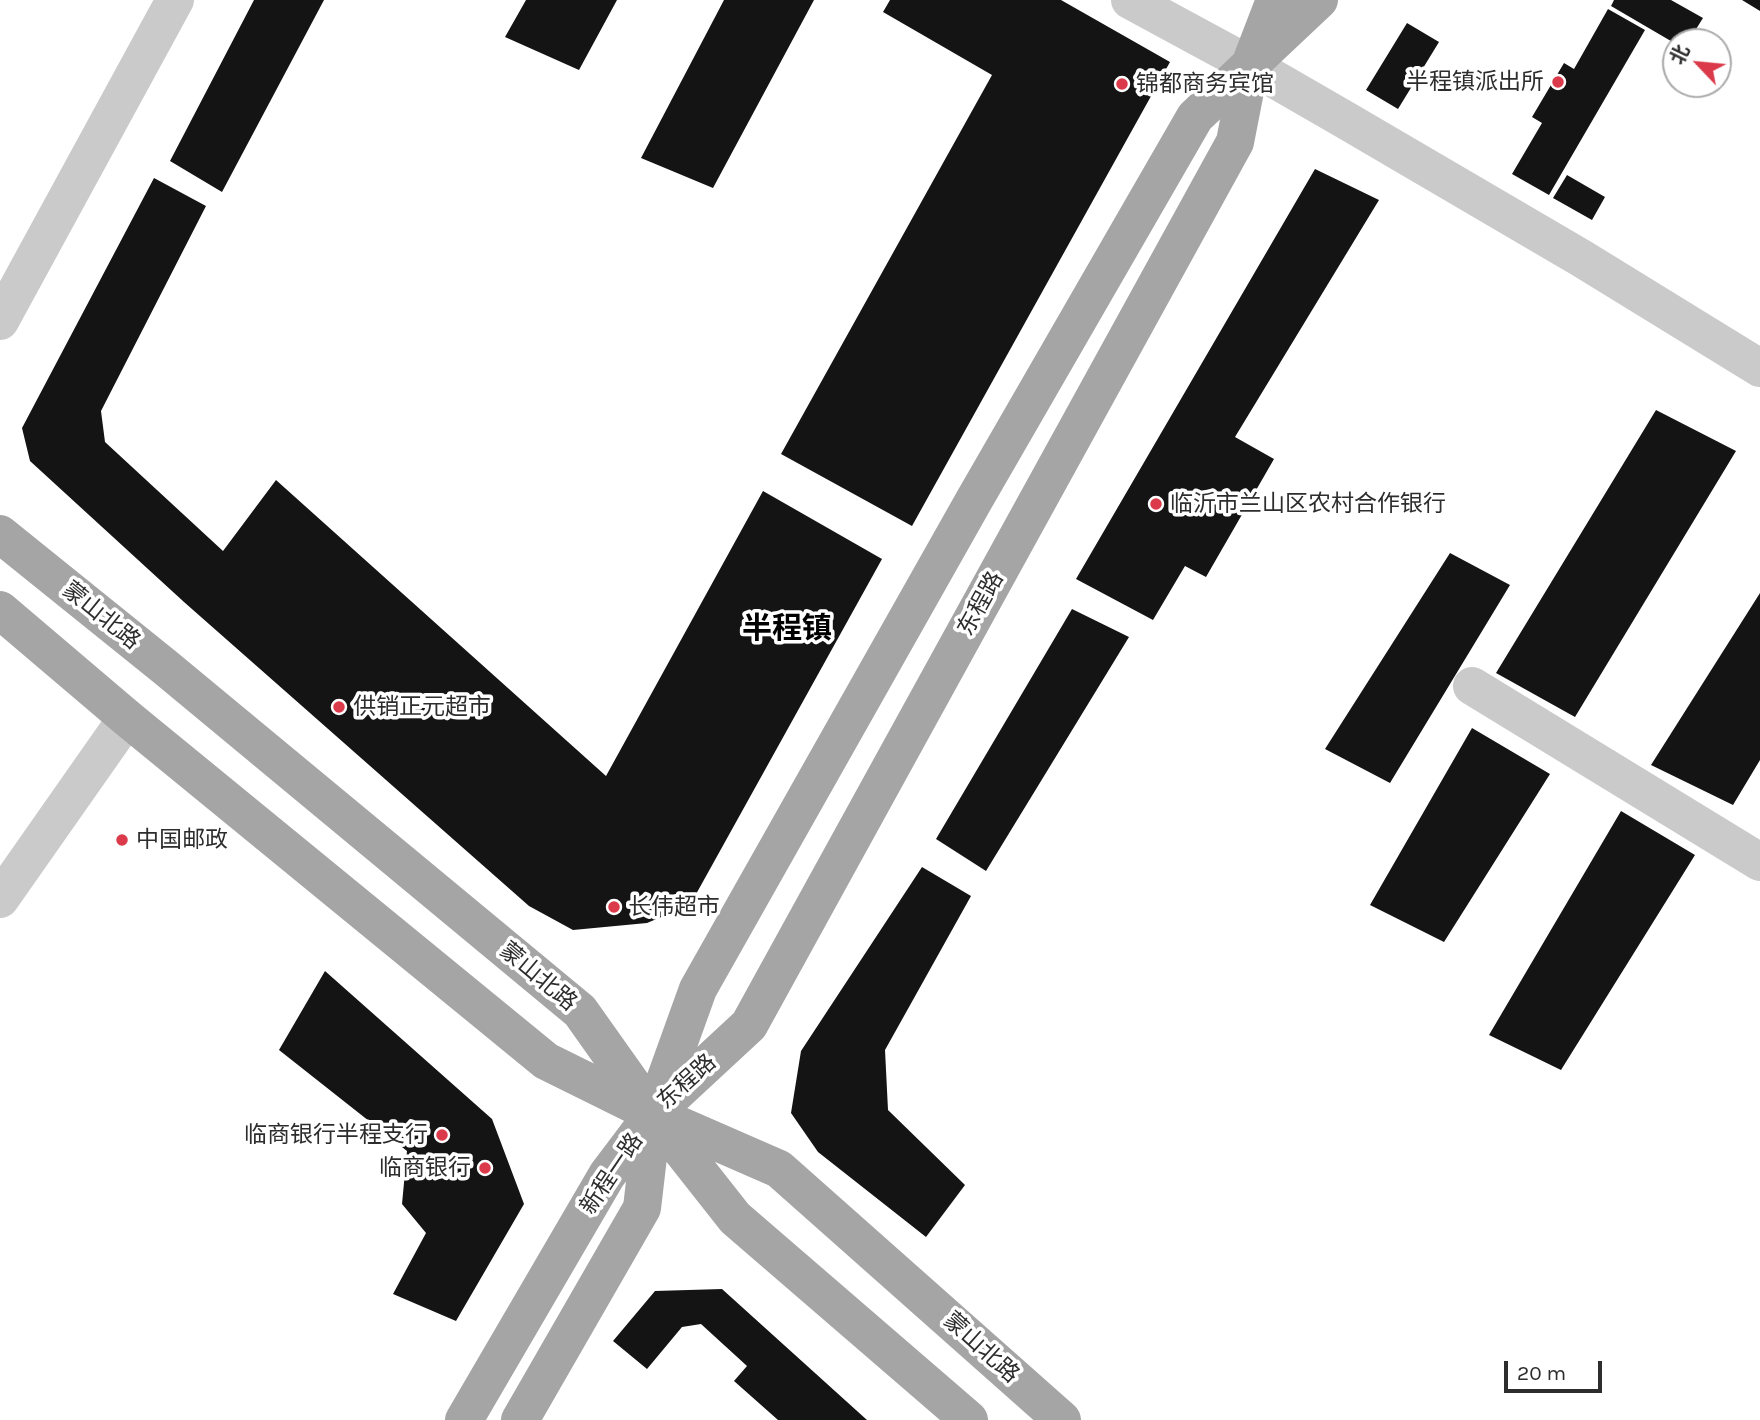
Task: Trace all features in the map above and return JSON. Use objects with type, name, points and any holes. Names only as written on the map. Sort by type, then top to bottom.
[{"type":"main road","name":"东程路","points":[[653,1114],[749,1026],[1235,142],[1250,65],[1275,0]]},
{"type":"main road","name":"东程路","points":[[653,1114],[698,989],[966,514],[1195,117],[1319,0]]},
{"type":"main road","name":"蒙山北路","points":[[0,534],[580,1011],[653,1114],[779,1169],[1062,1420]]},
{"type":"main road","points":[[0,610],[127,718],[546,1061],[653,1114],[735,1218],[969,1420]]},
{"type":"main road","name":"新程一路","points":[[464,1420],[607,1175],[653,1114]]},
{"type":"main road","name":"新程一路","points":[[520,1420],[642,1208],[653,1114]]},
{"type":"street","points":[[0,321],[175,0]]},
{"type":"street","points":[[1130,0],[1250,65],[1581,258],[1760,368]]},
{"type":"street","points":[[1472,686],[1760,862]]},
{"type":"street","points":[[0,899],[127,718]]},
{"type":"building","points":[[254,0],[324,0],[222,192],[170,161]]},
{"type":"building","points":[[526,0],[617,0],[579,70],[505,37]]},
{"type":"building","points":[[724,0],[814,0],[713,188],[641,158]]},
{"type":"building","points":[[890,0],[1061,0],[1170,62],[912,526],[781,454],[992,75],[883,12]]},
{"type":"building","points":[[1614,0],[1671,0],[1703,18],[1697,28],[1662,28],[1662,36],[1611,6]]},
{"type":"building","points":[[1742,0],[1760,0],[1760,11]]},
{"type":"building","points":[[1608,9],[1645,30],[1549,195],[1512,174],[1542,123],[1532,117],[1564,63],[1574,69]]},
{"type":"building","points":[[1407,23],[1439,42],[1398,109],[1366,90]]},
{"type":"building","points":[[1315,169],[1379,200],[1235,437],[1274,459],[1206,577],[1185,566],[1153,620],[1076,579]]},
{"type":"building","points":[[1567,175],[1605,197],[1592,220],[1553,198]]},
{"type":"building","points":[[154,178],[206,206],[101,411],[105,442],[223,551],[276,480],[606,776],[763,491],[882,559],[690,905],[647,923],[573,930],[529,906],[184,602],[30,461],[22,428]]},
{"type":"building","points":[[1656,410],[1736,451],[1575,717],[1496,673]]},
{"type":"building","points":[[1450,553],[1510,585],[1390,783],[1325,749]]},
{"type":"building","points":[[1760,593],[1760,760],[1733,805],[1651,765]]},
{"type":"building","points":[[1072,609],[1129,637],[986,871],[936,839]]},
{"type":"building","points":[[1472,728],[1550,774],[1444,942],[1370,905]]},
{"type":"building","points":[[1621,811],[1695,855],[1561,1070],[1489,1035]]},
{"type":"building","points":[[922,867],[971,896],[885,1050],[888,1110],[965,1185],[926,1237],[818,1152],[791,1113],[801,1051]]},
{"type":"building","name":"临商银行半程支行","points":[[325,971],[492,1119],[524,1204],[456,1321],[393,1294],[426,1233],[402,1204],[407,1151],[279,1050]]},
{"type":"building","points":[[722,1289],[867,1420],[778,1420],[734,1381],[747,1366],[701,1324],[682,1327],[647,1369],[613,1341],[655,1291]]},
{"type":"place","name":"半程镇派出所","points":[[1558,82]]},
{"type":"place","name":"锦都商务宾馆","points":[[1122,84]]},
{"type":"place","name":"临沂市兰山区农村合作银行","points":[[1156,504]]},
{"type":"place","name":"供销正元超市","points":[[339,707]]},
{"type":"place","name":"中国邮政","points":[[122,840]]},
{"type":"place","name":"长伟超市","points":[[614,907]]},
{"type":"place","name":"临商银行半程支行","points":[[442,1135]]},
{"type":"place","name":"临商银行","points":[[485,1168]]},
{"type":"district","name":"半程镇","points":[[787,629]]}]
